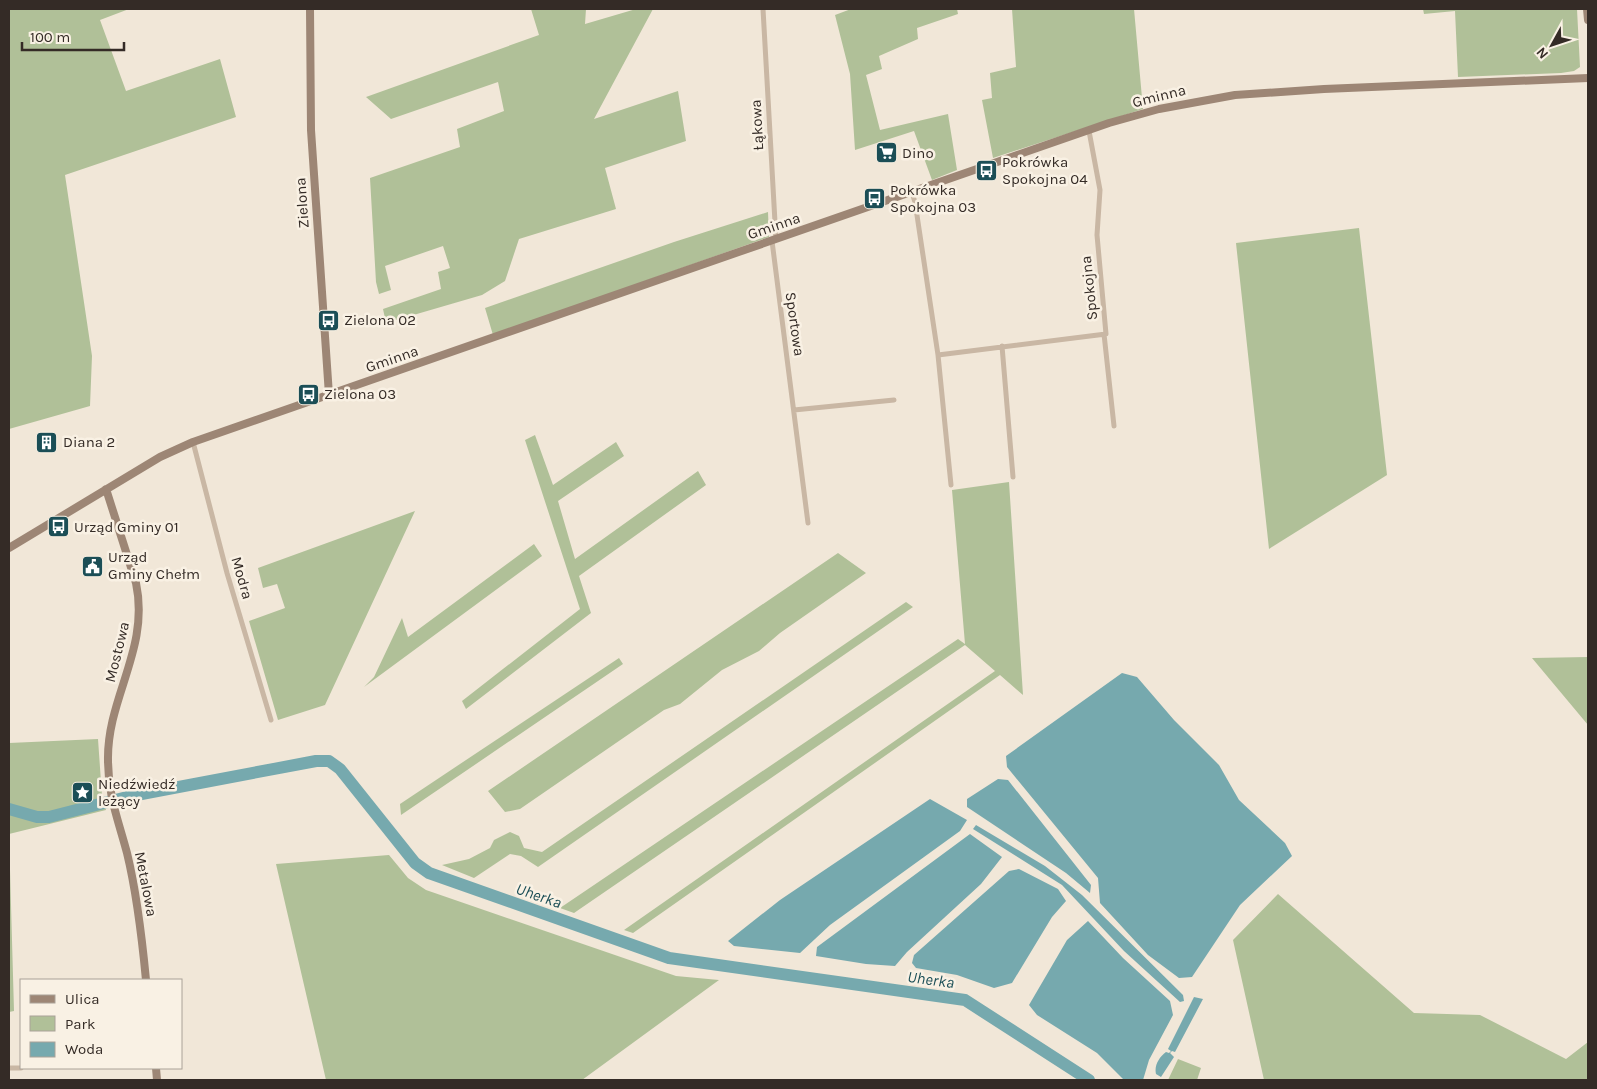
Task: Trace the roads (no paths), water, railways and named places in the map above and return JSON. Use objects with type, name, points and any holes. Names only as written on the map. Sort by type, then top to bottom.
[{"type":"main road","name":"Zielona","points":[[310,9],[311,130],[329,395]]},
{"type":"main road","points":[[1588,9],[1588,20]]},
{"type":"main road","name":"Gminna","points":[[9,548],[160,457],[193,442],[1089,131],[1159,109],[1236,95],[1588,78]]},
{"type":"main road","name":"Mostowa","points":[[106,489],[136,583],[140,613],[135,645],[108,741],[110,794]]},
{"type":"main road","name":"Metalowa","points":[[110,794],[127,853],[137,902],[146,979]]},
{"type":"street","name":"Łąkowa","points":[[763,9],[774,240]]},
{"type":"street","name":"Spokojna","points":[[938,355],[1106,334],[1097,234],[1100,195],[1089,131]]},
{"type":"street","points":[[912,193],[915,202],[938,355],[951,485]]},
{"type":"street","name":"Sportowa","points":[[774,240],[808,523]]},
{"type":"street","points":[[1104,334],[1114,426]]},
{"type":"street","points":[[1002,346],[1013,478]]},
{"type":"street","points":[[794,410],[894,400]]},
{"type":"street","name":"Modra","points":[[193,442],[227,573],[271,720]]},
{"type":"water","points":[[1122,673],[1137,677],[1174,720],[1219,765],[1239,800],[1285,843],[1292,856],[1240,905],[1192,977],[1179,978],[1148,955],[1100,903],[1098,878],[1007,767],[1006,756]]},
{"type":"water","points":[[998,779],[1008,780],[1091,885],[1090,893],[1066,873],[967,807],[967,799]]},
{"type":"water","points":[[930,799],[967,820],[960,831],[830,925],[800,953],[734,946],[728,941],[780,900]]},
{"type":"water","points":[[976,825],[1045,866],[1082,895],[1183,995],[1184,1001],[1180,1002],[1124,951],[1062,885],[973,829]]},
{"type":"water","points":[[970,834],[1002,857],[981,884],[907,952],[895,966],[866,964],[816,956],[817,947]]},
{"type":"water","points":[[1019,869],[1058,889],[1066,901],[1052,917],[1012,983],[994,988],[957,975],[916,968],[912,963],[914,955],[1009,871]]},
{"type":"water","points":[[1088,921],[1123,958],[1170,1001],[1173,1015],[1149,1060],[1143,1080],[1124,1080],[1097,1053],[1037,1015],[1029,1005],[1067,940]]},
{"type":"water","points":[[1194,997],[1203,999],[1175,1052],[1172,1051],[1170,1053],[1174,1057],[1161,1077],[1156,1074],[1158,1062],[1161,1056],[1171,1051],[1168,1049]]},
{"type":"waterway","name":"Uherka","points":[[9,809],[37,817],[49,817],[131,796],[316,761],[329,761],[340,769],[415,863],[429,873],[669,958],[965,1000],[1089,1080]]},
{"type":"place","name":"Dino","points":[[886,153]]},
{"type":"place","name":"Pokrówka Spokojna 04","points":[[986,171]]},
{"type":"place","name":"Pokrówka Spokojna 03","points":[[874,199]]},
{"type":"place","name":"Zielona 02","points":[[328,320]]},
{"type":"place","name":"Zielona 03","points":[[308,394]]},
{"type":"place","name":"Diana 2","points":[[47,442]]},
{"type":"place","name":"Urząd Gminy 01","points":[[58,527]]},
{"type":"place","name":"Urząd Gminy Chełm","points":[[92,566]]},
{"type":"place","name":"Niedźwiedź leżący","points":[[82,793]]}]
